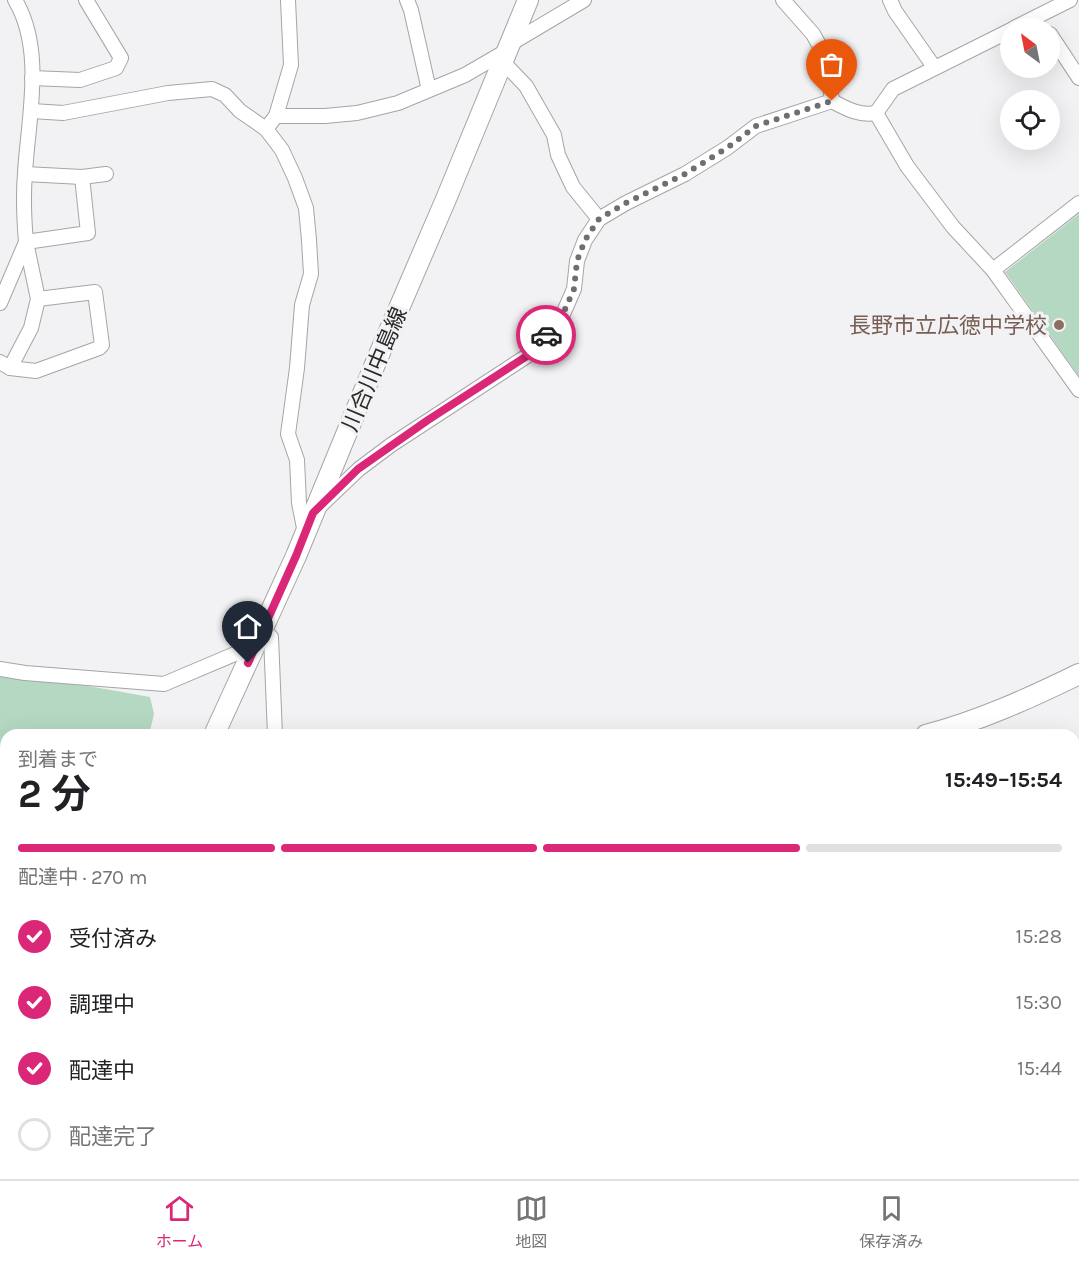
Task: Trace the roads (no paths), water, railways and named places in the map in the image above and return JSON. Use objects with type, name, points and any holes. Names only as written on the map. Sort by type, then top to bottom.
[{"type":"main road","name":"川合川中島線","points":[[217,729],[305,533],[528,0]]},
{"type":"main road","points":[[950,729],[1025,700],[1079,674]]},
{"type":"street","points":[[15,0],[28,28],[32,78],[32,111],[23,212],[26,242],[38,299],[31,328],[5,365],[36,371],[102,345],[95,292],[38,299]]},
{"type":"street","points":[[32,78],[80,80],[116,68],[121,58],[86,0]]},
{"type":"street","points":[[266,129],[276,116],[291,65],[288,0]]},
{"type":"street","points":[[407,0],[429,90]]},
{"type":"street","points":[[276,116],[325,116],[357,113],[399,103],[465,75],[507,52],[584,0]]},
{"type":"street","points":[[783,0],[813,34],[827,59],[832,101]]},
{"type":"street","points":[[890,0],[895,11],[934,67]]},
{"type":"street","points":[[1048,18],[1070,0]]},
{"type":"street","points":[[313,513],[358,469],[527,356],[563,314],[574,289],[577,261],[585,240],[599,219],[694,168],[727,148],[756,126],[832,101],[850,111],[865,115],[876,113],[893,89],[1000,35]]},
{"type":"street","points":[[1060,49],[1079,78]]},
{"type":"street","points":[[507,52],[555,135],[558,155],[573,187],[599,219]]},
{"type":"street","points":[[32,111],[63,113],[168,93],[212,88],[225,95],[240,111],[266,129],[282,150],[306,208],[309,240],[310,274],[302,305],[297,368],[288,434],[297,460],[299,503],[305,533]]},
{"type":"street","points":[[876,113],[907,166],[953,227],[993,270],[1079,390]]},
{"type":"street","points":[[25,174],[82,177],[106,174]]},
{"type":"street","points":[[26,242],[87,233],[82,177]]},
{"type":"street","points":[[993,270],[1079,203]]},
{"type":"street","points":[[0,303],[26,242]]},
{"type":"street","points":[[0,669],[25,674],[164,684],[260,637],[271,637],[275,729]]},
{"type":"place","name":"長野市立広徳中学校","points":[[1059,325]]}]
